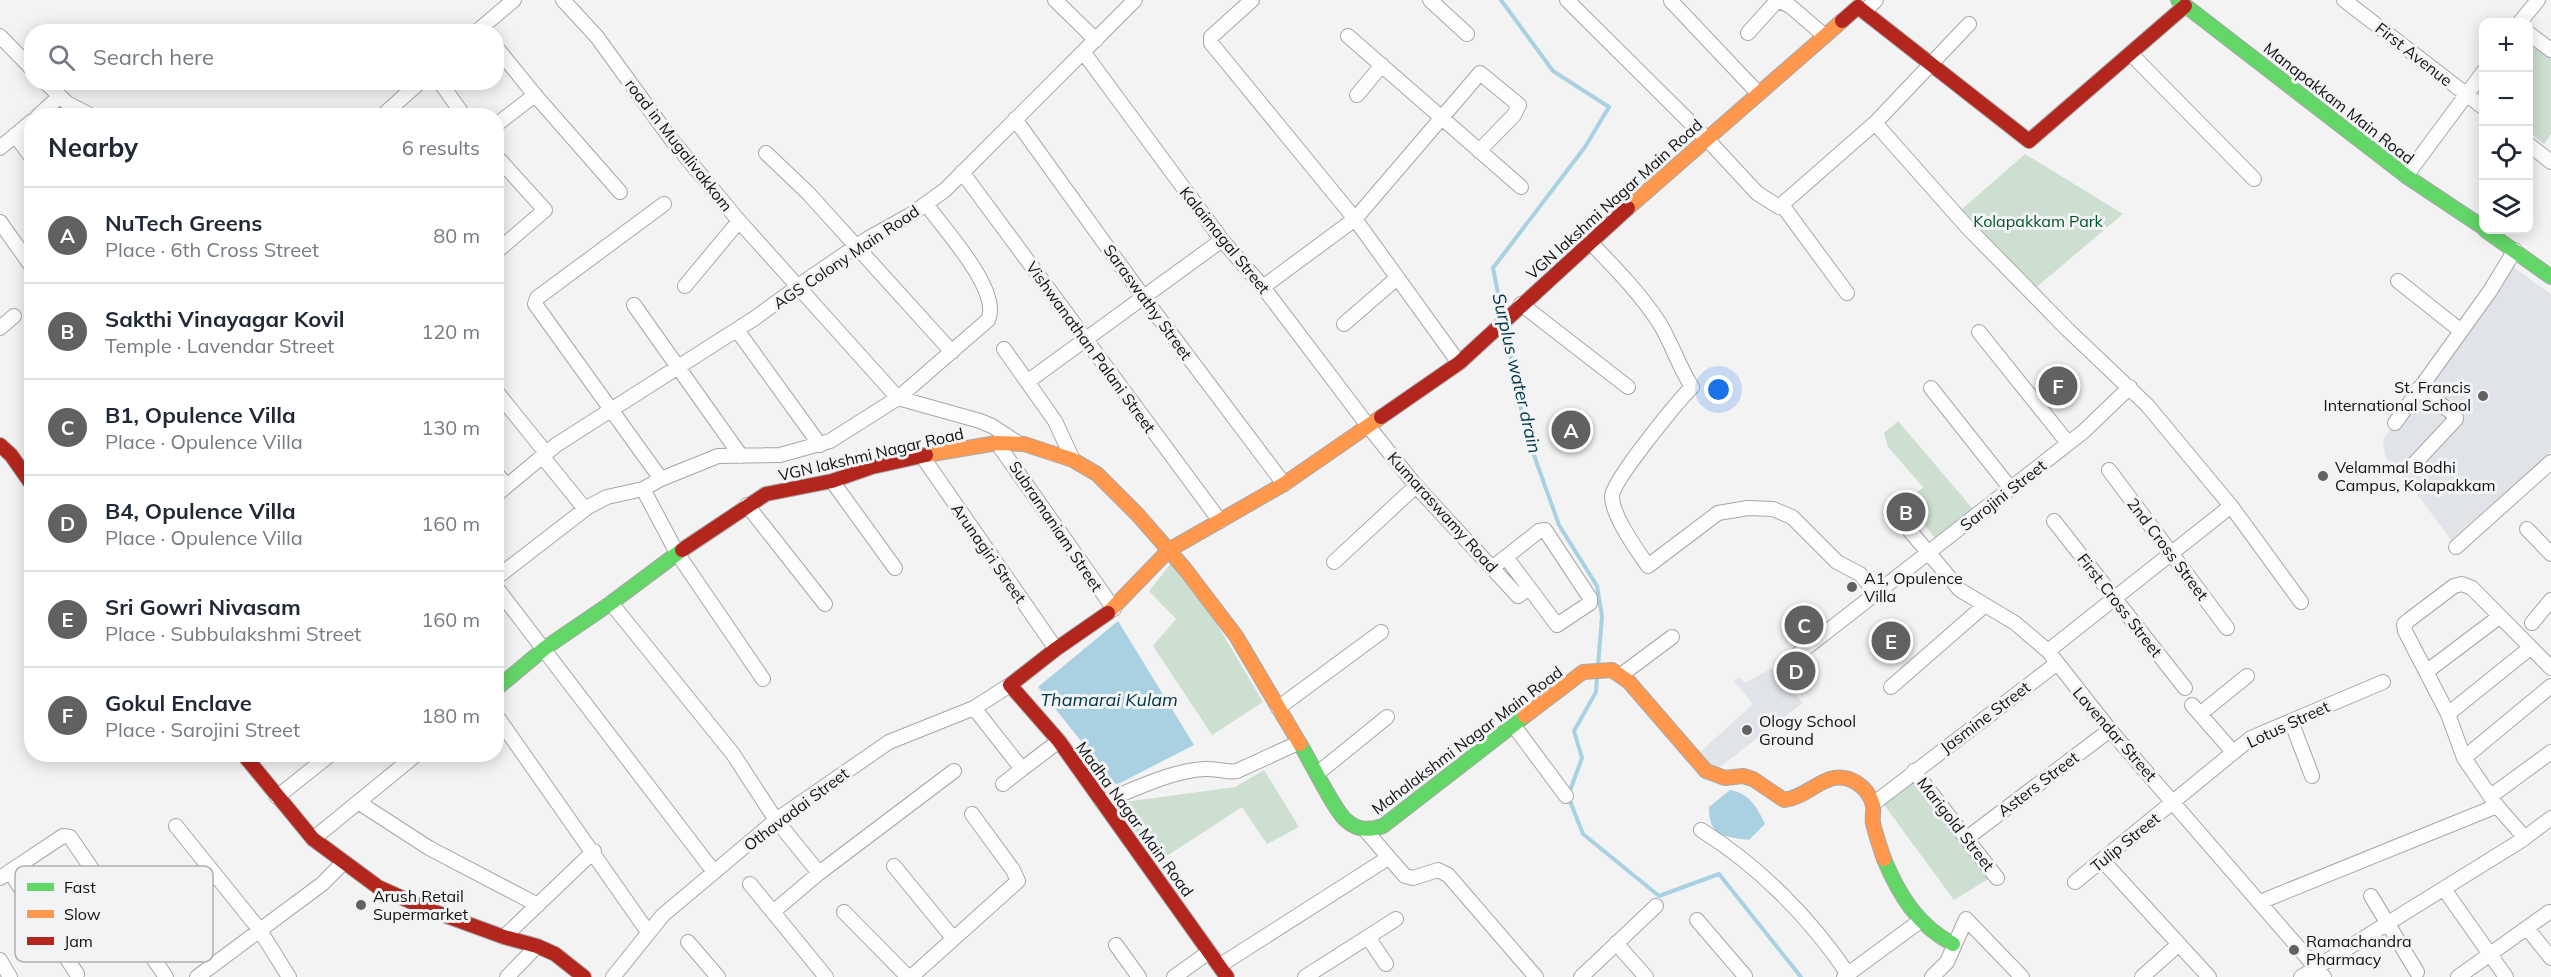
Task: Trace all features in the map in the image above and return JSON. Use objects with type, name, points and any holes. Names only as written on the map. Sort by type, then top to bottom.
[{"type":"street","points":[[487,24],[514,0]]},
{"type":"street","name":"road in Mugalivakkom","points":[[563,0],[597,37],[671,140],[739,221],[898,398]]},
{"type":"street","points":[[1055,0],[1096,40]]},
{"type":"street","name":"AGS Colony Main Road","points":[[504,489],[544,455],[737,330],[857,246],[945,190],[1135,0]]},
{"type":"street","points":[[1252,0],[1211,37],[1211,42],[1354,219],[1459,363]]},
{"type":"street","points":[[1430,0],[1467,34]]},
{"type":"street","points":[[1567,0],[1706,138],[1757,193],[1779,207],[1875,123],[1969,24]]},
{"type":"street","points":[[1671,0],[1758,93]]},
{"type":"street","points":[[1876,0],[1864,12],[2029,141],[2131,54],[2181,3]]},
{"type":"street","name":"First Avenue","points":[[2344,0],[2479,104]]},
{"type":"street","points":[[2523,18],[2538,0]]},
{"type":"street","points":[[1748,33],[1774,4],[1780,2],[1790,6],[1825,36]]},
{"type":"street","name":"Manapakkam Main Road","points":[[2181,3],[2406,176],[2479,226]]},
{"type":"street","name":"VGN lakshmi Nagar Main Road","points":[[1010,685],[1056,649],[1114,609],[1168,550],[1284,484],[1459,363],[1509,314],[1706,138],[1858,7],[1864,12]]},
{"type":"street","points":[[0,36],[24,61]]},
{"type":"street","points":[[1348,36],[1521,187]]},
{"type":"street","points":[[2533,36],[2551,50]]},
{"type":"street","name":"Kalaimagal Street","points":[[1084,52],[1222,240],[1263,287],[1369,427]]},
{"type":"street","points":[[2131,54],[2254,179]]},
{"type":"street","points":[[504,57],[620,192]]},
{"type":"street","points":[[1357,95],[1382,65]]},
{"type":"street","points":[[2406,176],[2483,72]]},
{"type":"street","points":[[1263,287],[1354,219],[1480,73],[1517,102],[1518,109],[1479,152]]},
{"type":"street","points":[[52,90],[59,98],[77,108]]},
{"type":"street","points":[[391,108],[411,90]]},
{"type":"street","points":[[446,90],[458,108]]},
{"type":"street","points":[[504,119],[535,95]]},
{"type":"street","points":[[50,108],[59,98]]},
{"type":"street","name":"Saraswathy Street","points":[[1015,119],[1144,298],[1284,484]]},
{"type":"street","points":[[1875,123],[1968,228],[2068,330],[2130,387],[2231,506],[2301,602]]},
{"type":"street","points":[[0,148],[24,128]]},
{"type":"street","points":[[15,135],[24,147]]},
{"type":"street","points":[[2533,147],[2551,162]]},
{"type":"street","points":[[766,153],[808,193],[952,351]]},
{"type":"street","points":[[504,165],[545,210],[504,245]]},
{"type":"street","name":"Vishwanathan Palani Street","points":[[962,172],[1220,521]]},
{"type":"street","points":[[661,479],[613,410],[541,315],[535,301],[664,204]]},
{"type":"street","points":[[504,572],[585,509],[608,497],[643,489],[661,479],[718,456],[780,455],[820,445],[862,422],[898,398],[988,320],[992,312],[990,300],[981,278],[926,204]]},
{"type":"street","points":[[1782,205],[1847,292]]},
{"type":"street","points":[[686,286],[739,221]]},
{"type":"street","points":[[0,222],[24,256]]},
{"type":"street","name":"Manapakkam Main Road","points":[[2491,234],[2551,277]]},
{"type":"street","points":[[1027,382],[1222,240]]},
{"type":"street","points":[[1590,242],[1636,290],[1661,327],[1679,366],[1692,387],[1664,421],[1612,493],[1613,504],[1631,541],[1648,567],[1718,513],[1755,507],[1783,512],[1792,517],[1837,562],[1860,574],[1873,594]]},
{"type":"street","points":[[2395,423],[2490,291],[2515,250]]},
{"type":"street","points":[[1344,324],[1397,278]]},
{"type":"street","points":[[2398,281],[2461,331]]},
{"type":"street","points":[[1521,304],[1628,387]]},
{"type":"street","points":[[634,305],[741,456]]},
{"type":"street","points":[[0,328],[14,316]]},
{"type":"street","points":[[737,330],[820,445]]},
{"type":"street","points":[[1979,332],[2068,442]]},
{"type":"street","points":[[1004,349],[1060,428],[1073,460]]},
{"type":"street","points":[[1931,387],[2011,489]]},
{"type":"street","name":"Sarojini Street","points":[[1793,658],[2011,489],[2130,387]]},
{"type":"street","points":[[2412,466],[2456,419],[2455,415],[2419,388]]},
{"type":"street","points":[[898,398],[980,421],[1018,443]]},
{"type":"street","points":[[504,402],[585,509]]},
{"type":"street","name":"Kumaraswamy Road","points":[[1369,427],[1416,486],[1492,568],[1523,592]]},
{"type":"street","name":"VGN lakshmi Nagar Road","points":[[504,682],[545,648],[611,603],[677,553],[766,494],[832,481],[872,467],[922,456],[997,443],[1018,443],[1073,460],[1097,474],[1138,515],[1168,550]]},
{"type":"street","name":"Subramaniam Street","points":[[997,443],[1114,609]]},
{"type":"street","points":[[0,445],[11,455],[24,474]]},
{"type":"street","name":"Arunagiri Street","points":[[922,456],[1056,649]]},
{"type":"street","points":[[2456,547],[2551,462]]},
{"type":"street","name":"2nd Cross Street","points":[[2109,470],[2227,628]]},
{"type":"street","points":[[832,481],[895,568]]},
{"type":"street","points":[[1334,562],[1416,486]]},
{"type":"street","points":[[643,489],[677,553],[763,679]]},
{"type":"street","points":[[747,505],[825,604]]},
{"type":"street","points":[[2048,651],[2231,506]]},
{"type":"street","name":"Lavendar Street","points":[[1899,518],[1960,590],[2015,623],[2048,651],[2110,730],[2320,972]]},
{"type":"street","name":"First Cross Street","points":[[2054,521],[2185,688]]},
{"type":"street","points":[[2527,529],[2551,554]]},
{"type":"street","points":[[1492,568],[1539,531],[1545,530],[1590,598],[1590,603],[1557,625],[1523,592],[1506,557]]},
{"type":"street","name":"Mahalakshmi Nagar Main Road","points":[[1168,550],[1236,636],[1345,820],[1356,828],[1366,831],[1383,826],[1583,672],[1602,669],[1612,670],[1621,675]]},
{"type":"street","points":[[2523,839],[2464,758],[2448,714],[2405,631],[2404,624],[2454,586],[2462,584],[2472,588],[2551,668]]},
{"type":"street","points":[[504,597],[714,872]]},
{"type":"street","points":[[2532,623],[2551,600]]},
{"type":"street","points":[[611,603],[733,754],[776,820],[819,873]]},
{"type":"street","points":[[1891,687],[1985,605]]},
{"type":"street","points":[[2426,672],[2499,616]]},
{"type":"street","points":[[1278,708],[1381,632]]},
{"type":"street","points":[[1672,637],[1621,675],[1667,729],[1706,771],[1725,778],[1743,776],[1753,779],[1784,800],[1798,797],[1827,779],[1845,777],[1859,782],[1873,804],[1873,821],[1890,872],[1920,921],[1943,940],[1953,944]]},
{"type":"street","points":[[2448,714],[2530,648]]},
{"type":"street","name":"Jasmine Street","points":[[1873,804],[2056,664]]},
{"type":"street","points":[[2233,752],[2196,709],[2247,676]]},
{"type":"street","name":"Lotus Street","points":[[2174,802],[2253,737],[2384,682]]},
{"type":"street","name":"Othavadai Street","points":[[613,977],[663,915],[776,820],[889,742],[974,708],[1010,685]]},
{"type":"street","name":"Madha Nagar Main Road","points":[[1010,685],[1059,741],[1223,971]]},
{"type":"street","points":[[2464,758],[2551,686]]},
{"type":"street","points":[[974,708],[1022,769]]},
{"type":"street","points":[[1318,773],[1387,717]]},
{"type":"street","points":[[2291,721],[2312,776]]},
{"type":"street","points":[[504,726],[594,851],[648,932]]},
{"type":"street","points":[[1514,726],[1566,796]]},
{"type":"street","name":"Asters Street","points":[[1966,838],[2110,730]]},
{"type":"street","points":[[1002,784],[1059,741]]},
{"type":"street","points":[[1102,802],[1187,772],[1206,769],[1237,771],[1298,743]]},
{"type":"street","points":[[2260,902],[2494,801],[2551,752]]},
{"type":"street","points":[[249,762],[313,839],[378,887],[427,909],[504,937],[537,946],[555,954],[584,977]]},
{"type":"street","points":[[277,797],[321,762]]},
{"type":"street","points":[[313,839],[407,762]]},
{"type":"street","points":[[773,912],[819,873],[954,771]]},
{"type":"street","name":"Marigold Street","points":[[1914,771],[1997,878]]},
{"type":"street","points":[[358,802],[429,849],[538,905]]},
{"type":"street","name":"Tulip Street","points":[[2075,882],[2174,802]]},
{"type":"street","points":[[844,912],[909,977],[1018,881],[1013,870],[972,814]]},
{"type":"street","points":[[2301,977],[2320,972],[2388,924],[2523,839],[2551,818]]},
{"type":"street","points":[[176,826],[208,866]]},
{"type":"street","points":[[1701,830],[1716,839],[1796,908],[1846,976],[1920,921]]},
{"type":"street","points":[[1366,831],[1401,874],[1408,878],[1438,870],[1444,872],[1536,977]]},
{"type":"street","points":[[18,866],[63,836],[70,837],[90,866]]},
{"type":"street","points":[[504,937],[594,851]]},
{"type":"street","points":[[1223,971],[1388,858]]},
{"type":"street","points":[[2102,860],[2209,977]]},
{"type":"street","points":[[197,977],[322,884],[343,862]]},
{"type":"street","points":[[894,866],[952,938]]},
{"type":"street","points":[[213,872],[259,929],[289,977]]},
{"type":"street","points":[[5,875],[15,889]]},
{"type":"street","points":[[750,884],[826,977]]},
{"type":"street","points":[[2444,889],[2506,977]]},
{"type":"street","points":[[2371,896],[2417,972]]},
{"type":"street","points":[[1581,977],[1656,906]]},
{"type":"street","points":[[2458,977],[2549,912]]},
{"type":"street","points":[[1310,976],[1396,919]]},
{"type":"street","points":[[1932,977],[1947,962],[1966,919],[2022,977]]},
{"type":"street","points":[[1697,920],[1745,977]]},
{"type":"street","points":[[2527,928],[2551,958]]},
{"type":"street","points":[[1368,937],[1386,964]]},
{"type":"street","points":[[688,942],[718,977]]},
{"type":"street","points":[[1616,943],[1646,977]]},
{"type":"street","points":[[2142,977],[2179,944]]},
{"type":"street","points":[[1116,945],[1139,977]]},
{"type":"street","points":[[507,977],[537,946]]},
{"type":"street","points":[[1174,977],[1209,952]]},
{"type":"street","points":[[0,960],[10,977]]},
{"type":"street","points":[[68,962],[77,974]]},
{"type":"street","points":[[156,962],[166,977]]},
{"type":"shaded area","name":"St. Francis International School","points":[[2510,265],[2551,294],[2551,452],[2451,540],[2403,475],[2385,457],[2383,439],[2437,369]]},
{"type":"shaded area","name":"Ology School Ground","points":[[1772,668],[1803,703],[1716,770],[1697,755],[1753,704],[1734,681],[1740,677],[1745,683]]},
{"type":"green space","points":[[2533,44],[2551,59],[2551,134],[2544,144],[2533,135]]},
{"type":"green space","name":"Kolapakkam Park","points":[[2025,154],[2123,214],[2033,290],[1961,210]]},
{"type":"green space","points":[[1898,421],[1978,515],[1940,544],[1906,503],[1923,487],[1888,447],[1884,433]]},
{"type":"green space","points":[[1172,562],[1202,599],[1263,702],[1212,735],[1153,646],[1176,619],[1149,591]]},
{"type":"green space","points":[[1264,770],[1299,827],[1267,844],[1242,807],[1156,863],[1117,803],[1235,787]]},
{"type":"green space","points":[[1914,779],[1990,878],[1954,900],[1882,802]]},
{"type":"water","name":"Thamarai Kulam","points":[[1118,621],[1194,745],[1116,785],[1038,687]]},
{"type":"water","points":[[1730,790],[1742,794],[1752,802],[1765,824],[1749,840],[1720,834],[1712,825],[1709,807]]},
{"type":"waterway","name":"Surplus water drain","points":[[1501,0],[1553,71],[1609,107],[1585,147],[1493,268],[1502,313]]},
{"type":"waterway","name":"Surplus water drain","points":[[1505,329],[1526,433],[1559,525],[1597,586],[1602,616],[1598,666]]},
{"type":"waterway","name":"Surplus water drain","points":[[1597,676],[1596,692],[1574,731],[1582,758],[1568,796],[1583,834],[1659,896],[1719,874],[1801,977]]},
{"type":"traffic: fast","points":[[2178,0],[2406,176],[2479,225]]},
{"type":"traffic: fast","points":[[2491,234],[2551,277]]},
{"type":"traffic: fast","points":[[504,682],[545,648],[682,550]]},
{"type":"traffic: fast","points":[[1300,744],[1342,816],[1355,827],[1373,828],[1383,826],[1525,716]]},
{"type":"traffic: fast","points":[[1884,859],[1896,885],[1911,908],[1930,928],[1953,944]]},
{"type":"traffic: slow","points":[[1628,208],[1842,21]]},
{"type":"traffic: slow","points":[[1108,613],[1169,550],[1284,484],[1381,417]]},
{"type":"traffic: slow","points":[[926,455],[997,443],[1024,444],[1073,460],[1097,474],[1138,515],[1185,569],[1236,636],[1300,744]]},
{"type":"traffic: slow","points":[[1525,716],[1583,672],[1612,670],[1629,682],[1706,771],[1725,778],[1743,776],[1753,779],[1784,800],[1796,797],[1830,779],[1844,778],[1862,787],[1873,805],[1873,823],[1884,859]]},
{"type":"traffic: jam","points":[[1842,21],[1858,7],[2029,141],[2185,6]]},
{"type":"traffic: jam","points":[[1381,417],[1459,363],[1628,208]]},
{"type":"traffic: jam","points":[[0,445],[11,455],[24,474]]},
{"type":"traffic: jam","points":[[682,550],[766,494],[832,481],[872,467],[926,455]]},
{"type":"traffic: jam","points":[[1108,613],[1010,685],[1059,741],[1227,977]]},
{"type":"traffic: jam","points":[[250,762],[313,839],[378,887],[427,909],[504,937],[537,946],[555,954],[584,977]]},
{"type":"place","name":"Gokul Enclave","points":[[2058,386]]},
{"type":"place","name":"St. Francis International School","points":[[2483,396]]},
{"type":"place","name":"NuTech Greens","points":[[1571,430]]},
{"type":"place","name":"Velammal Bodhi Campus, Kolapakkam","points":[[2323,476]]},
{"type":"place","name":"Sakthi Vinayagar Kovil","points":[[1906,512]]},
{"type":"place","name":"A1, Opulence Villa","points":[[1852,587]]},
{"type":"place","name":"B1, Opulence Villa","points":[[1804,625]]},
{"type":"place","name":"Sri Gowri Nivasam","points":[[1891,641]]},
{"type":"place","name":"B4, Opulence Villa","points":[[1796,671]]},
{"type":"place","name":"Ology School Ground","points":[[1747,730]]},
{"type":"place","name":"Arush Retail Supermarket","points":[[361,905]]},
{"type":"place","name":"Ramachandra Pharmacy","points":[[2294,950]]}]
